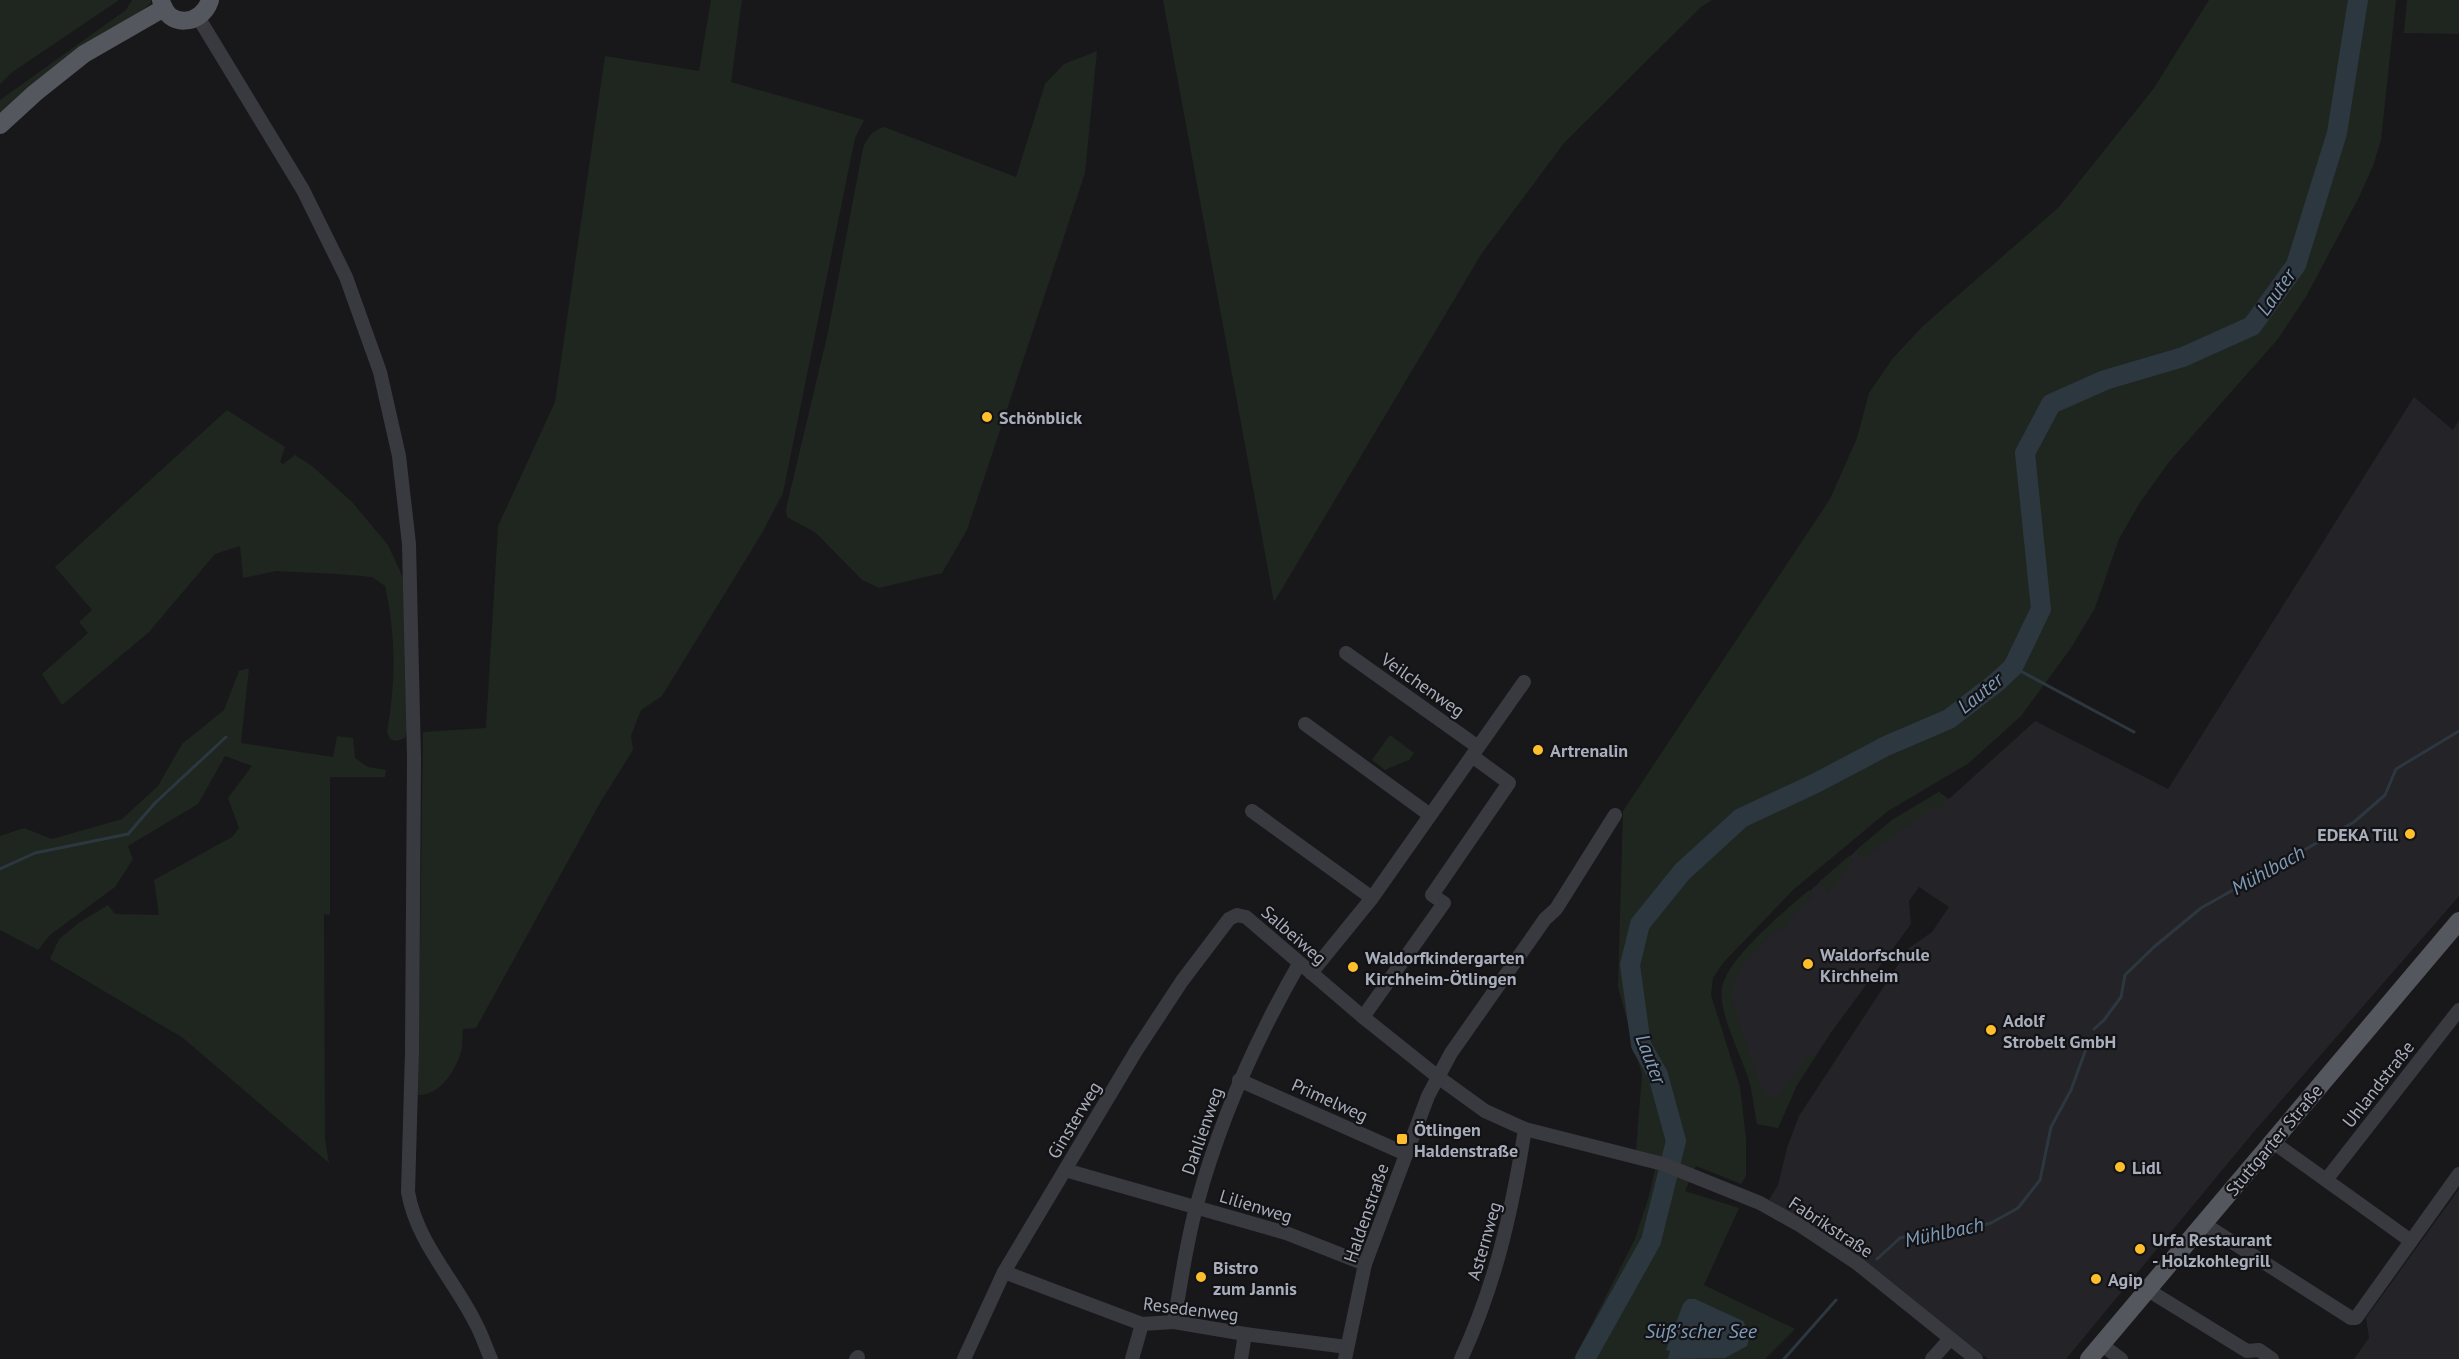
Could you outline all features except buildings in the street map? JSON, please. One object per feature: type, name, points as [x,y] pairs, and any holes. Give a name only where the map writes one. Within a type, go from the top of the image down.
[{"type":"main road","points":[[0,125],[35,93],[84,54],[162,4],[173,18],[189,21],[198,17],[208,7],[210,0]]},
{"type":"main road","name":"Stuttgarter Straße","points":[[2088,1359],[2459,921]]},
{"type":"street","points":[[198,17],[303,190],[346,277],[380,372],[393,426],[399,456],[409,544],[413,746],[412,1040],[408,1192],[418,1227],[476,1324],[491,1359]]},
{"type":"street","name":"Veilchenweg","points":[[1346,652],[1475,752],[1509,783],[1432,895],[1444,903],[1363,1017]]},
{"type":"street","points":[[1311,973],[1372,898],[1524,682]]},
{"type":"street","points":[[1305,724],[1430,816]]},
{"type":"street","points":[[1252,811],[1372,898]]},
{"type":"street","name":"Haldenstraße","points":[[1346,1353],[1365,1264],[1406,1154],[1438,1077],[1451,1053],[1545,919],[1556,909],[1616,815]]},
{"type":"street","name":"Salbeiweg","points":[[1237,915],[1246,917],[1299,964],[1438,1077]]},
{"type":"street","name":"Ginsterweg","points":[[964,1359],[1004,1272],[1136,1051],[1182,981],[1229,919],[1237,915]]},
{"type":"street","name":"Dahlienweg","points":[[1174,1322],[1196,1206],[1226,1112],[1269,1016],[1299,964]]},
{"type":"street","name":"Uhlandstraße","points":[[2326,1180],[2459,1010]]},
{"type":"street","points":[[1438,1077],[1485,1111],[1526,1129]]},
{"type":"street","name":"Primelweg","points":[[1239,1080],[1406,1154]]},
{"type":"street","name":"Fabrikstraße","points":[[1526,1129],[1647,1160],[1693,1175],[1750,1198],[1801,1226],[1858,1264],[1976,1359]]},
{"type":"street","name":"Asternweg","points":[[1461,1359],[1477,1326],[1505,1239],[1514,1204],[1526,1129]]},
{"type":"street","points":[[2272,1142],[2410,1241]]},
{"type":"street","name":"Lilienweg","points":[[1065,1170],[1286,1233],[1365,1264]]},
{"type":"street","points":[[2204,1224],[2351,1318],[2356,1318],[2459,1174]]},
{"type":"street","name":"Resedenweg","points":[[1004,1272],[1142,1324],[1174,1322],[1346,1353]]},
{"type":"street","points":[[2148,1290],[2247,1351],[2259,1350],[2272,1359]]},
{"type":"street","points":[[1132,1359],[1142,1324]]},
{"type":"street","points":[[1241,1359],[1245,1334]]},
{"type":"street","points":[[1932,1359],[1950,1339]]},
{"type":"street","points":[[2101,1344],[2121,1359]]},
{"type":"shaded area","points":[[0,0],[119,0],[11,73],[0,84]]},
{"type":"shaded area","points":[[132,0],[152,0],[149,5],[32,88],[0,118],[0,100],[126,10]]},
{"type":"shaded area","points":[[711,0],[742,0],[731,82],[864,120],[855,138],[783,493],[762,533],[662,696],[641,710],[631,736],[633,750],[600,803],[476,1028],[463,1029],[461,1051],[452,1071],[438,1088],[418,1095],[423,732],[486,728],[498,526],[555,402],[605,56],[699,71]]},
{"type":"shaded area","points":[[1163,0],[1712,0],[1701,7],[1564,143],[1482,253],[1274,602]]},
{"type":"shaded area","points":[[2209,0],[2396,0],[2381,140],[2373,166],[2359,197],[2307,295],[2278,339],[2169,462],[2139,504],[2119,539],[2095,608],[2071,648],[2021,716],[1969,763],[1888,811],[1793,890],[1723,963],[1713,978],[1711,995],[1740,1087],[1746,1138],[1746,1176],[1741,1184],[1696,1166],[1685,1191],[1739,1208],[1704,1285],[1795,1329],[1765,1359],[1574,1359],[1635,1239],[1649,1196],[1658,1156],[1636,1150],[1642,1075],[1618,987],[1623,811],[1830,499],[1857,438],[1869,393],[1893,358],[1923,326],[2059,207],[2154,88]]},
{"type":"shaded area","points":[[2407,0],[2459,0],[2459,34],[2404,33]]},
{"type":"shaded area","points":[[1097,51],[1085,173],[967,530],[942,573],[879,588],[862,580],[816,533],[787,517],[786,509],[828,332],[863,148],[871,134],[884,127],[1016,177],[1045,84],[1064,64]]},
{"type":"shaded area","points":[[2414,397],[2453,430],[2459,420],[2459,896],[2252,1134],[2066,1359],[1988,1359],[1830,1236],[1769,1200],[1778,1185],[1787,1148],[1799,1116],[1909,948],[1932,932],[1949,907],[1919,887],[1909,901],[1911,924],[1832,1031],[1797,1085],[1778,1128],[1757,1124],[1750,1082],[1723,1006],[1722,987],[1728,972],[1738,958],[1768,927],[1892,820],[1939,792],[1949,799],[2035,721],[2168,789]]},
{"type":"shaded area","points":[[227,410],[285,447],[280,462],[283,464],[295,455],[312,466],[352,502],[388,545],[405,582],[408,724],[405,738],[396,741],[390,739],[387,732],[394,659],[385,586],[372,577],[337,574],[276,571],[243,578],[240,546],[215,554],[149,632],[62,705],[42,674],[88,633],[79,622],[92,610],[55,567]]},
{"type":"shaded area","points":[[249,668],[241,743],[333,757],[337,736],[353,738],[355,758],[368,767],[386,770],[385,777],[330,777],[330,915],[324,914],[325,1139],[329,1163],[183,1038],[50,959],[59,939],[80,922],[108,905],[115,914],[159,915],[154,880],[232,837],[239,828],[228,798],[252,766],[225,756],[198,804],[128,846],[133,859],[115,887],[50,935],[38,950],[0,930],[0,836],[24,828],[52,839],[122,819],[158,786],[182,744],[224,710],[239,671]]},
{"type":"shaded area","points":[[1390,735],[1414,753],[1409,760],[1385,770],[1372,760]]},
{"type":"shaded area","points":[[1939,792],[1948,799],[1942,809],[1932,808],[1862,859],[1855,851],[1892,820]]},
{"type":"shaded area","points":[[1849,856],[1853,861],[1828,893],[1819,882]]},
{"type":"shaded area","points":[[1809,890],[1814,896],[1796,911],[1784,928],[1772,933],[1747,960],[1737,976],[1731,995],[1758,1078],[1766,1094],[1778,1097],[1810,1054],[1815,1057],[1797,1085],[1778,1128],[1757,1124],[1755,1104],[1747,1073],[1724,1010],[1722,988],[1726,976],[1745,949]]},
{"type":"shaded area","points":[[2459,1189],[2459,1359],[2354,1359],[2369,1338],[2366,1318]]},
{"type":"water","name":"Süß'scher See","points":[[1688,1299],[1695,1299],[1743,1321],[1750,1334],[1747,1346],[1725,1358],[1668,1359],[1670,1351],[1666,1350],[1683,1304]]},
{"type":"waterway","name":"Lauter","points":[[1585,1359],[1651,1241],[1676,1141],[1658,1075],[1641,1045],[1630,965],[1640,924],[1682,872],[1741,818],[1816,783],[1886,746],[1949,719],[2013,667],[2041,609],[2025,453],[2051,404],[2105,380],[2183,357],[2252,326],[2296,265],[2337,133],[2358,0]]},
{"type":"waterway","points":[[2013,667],[2134,732]]},
{"type":"waterway","name":"Mühlbach","points":[[2094,1029],[2104,1020],[2121,997],[2125,975],[2154,947],[2201,908],[2354,822],[2385,795],[2396,769],[2459,731]]},
{"type":"waterway","points":[[0,869],[35,853],[128,834],[155,803],[226,737]]},
{"type":"waterway","name":"Mühlbach","points":[[1877,1259],[1900,1238],[1913,1235],[1939,1237],[1991,1223],[2018,1208],[2040,1180],[2051,1127],[2071,1090],[2086,1049]]},
{"type":"waterway","name":"Mühlbach","points":[[1784,1359],[1836,1300]]},
{"type":"place","name":"Schönblick","points":[[987,417]]},
{"type":"place","name":"Artrenalin","points":[[1538,750]]},
{"type":"place","name":"EDEKA Till","points":[[2410,834]]},
{"type":"place","name":"Waldorfschule Kirchheim","points":[[1808,964]]},
{"type":"place","name":"Waldorfkindergarten Kirchheim-Ötlingen","points":[[1353,967]]},
{"type":"place","name":"Adolf Strobelt GmbH","points":[[1991,1030]]},
{"type":"place","name":"Ötlingen Haldenstraße","points":[[1402,1139]]},
{"type":"place","name":"Lidl","points":[[2120,1167]]},
{"type":"place","name":"Urfa Restaurant - Holzkohlegrill","points":[[2140,1249]]},
{"type":"place","name":"Bistro zum Jannis","points":[[1201,1277]]},
{"type":"place","name":"Agip","points":[[2096,1279]]}]
